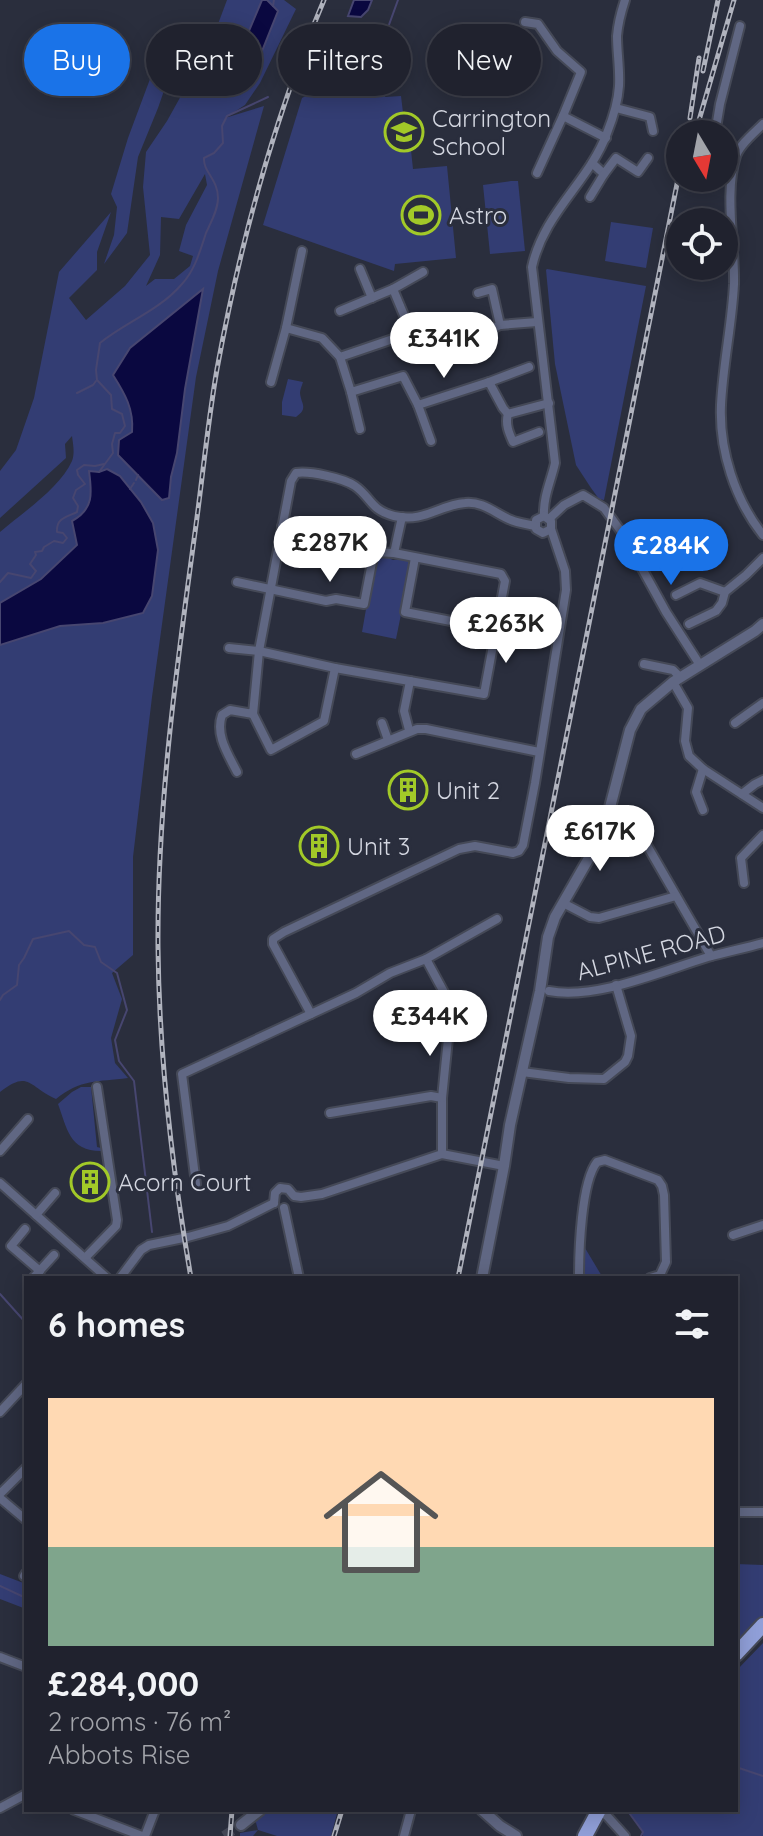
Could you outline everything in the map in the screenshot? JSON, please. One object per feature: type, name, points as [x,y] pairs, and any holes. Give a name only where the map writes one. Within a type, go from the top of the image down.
[{"type":"main road","points":[[738,1652],[763,1625]]},
{"type":"main road","points":[[585,1836],[598,1812]]},
{"type":"street","points":[[311,1014],[273,939],[459,849],[475,846],[513,853],[519,851],[524,840],[566,590],[565,571],[543,499],[555,463],[532,267],[536,248],[556,213],[606,138],[616,108],[619,85],[617,37],[625,0]]},
{"type":"street","points":[[525,22],[538,24],[557,51],[581,72],[537,173]]},
{"type":"street","points":[[717,120],[740,26]]},
{"type":"street","points":[[616,108],[650,117],[653,131]]},
{"type":"street","points":[[563,116],[606,138]]},
{"type":"street","points":[[738,150],[763,124]]},
{"type":"street","points":[[590,197],[616,158],[638,172],[648,158]]},
{"type":"street","points":[[592,163],[604,174]]},
{"type":"street","points":[[732,192],[734,283],[721,425],[736,489],[763,535]]},
{"type":"street","points":[[271,382],[302,251]]},
{"type":"street","points":[[360,269],[372,298]]},
{"type":"street","points":[[340,311],[393,289],[423,272]]},
{"type":"street","points":[[393,289],[411,332]]},
{"type":"street","points":[[478,293],[492,289],[500,325]]},
{"type":"street","points":[[340,357],[434,325],[447,352],[500,325],[537,322]]},
{"type":"street","points":[[286,328],[322,338],[340,357],[360,429]]},
{"type":"street","points":[[418,405],[529,367]]},
{"type":"street","points":[[351,392],[403,376],[431,441]]},
{"type":"street","points":[[489,382],[508,414]]},
{"type":"street","points":[[508,414],[549,403]]},
{"type":"street","points":[[508,414],[506,419],[513,442],[539,432]]},
{"type":"street","points":[[335,668],[324,721],[271,750],[248,714],[282,526],[291,481],[296,473],[315,473],[346,482],[356,487],[372,505],[391,515],[417,518],[468,502],[535,526],[543,533],[551,529]]},
{"type":"street","points":[[535,526],[538,518],[547,517],[583,495],[604,508],[635,553],[666,612],[700,665]]},
{"type":"street","points":[[394,553],[402,517]]},
{"type":"street","points":[[229,648],[484,694],[505,581],[499,573],[374,552],[325,540],[321,533],[282,526]]},
{"type":"street","points":[[237,582],[326,601],[336,599],[364,604],[374,552]]},
{"type":"street","points":[[415,558],[405,612],[497,630]]},
{"type":"street","points":[[689,624],[716,611],[725,592],[763,558]]},
{"type":"street","points":[[676,595],[700,583],[725,592]]},
{"type":"street","points":[[482,1276],[510,1125],[540,991],[548,937],[555,917],[593,851],[607,819],[630,730],[637,714],[675,677],[700,665],[763,624]]},
{"type":"street","points":[[644,664],[675,677],[688,708],[686,750],[689,756],[703,769],[763,808]]},
{"type":"street","points":[[409,730],[404,711],[410,681]]},
{"type":"street","points":[[735,723],[763,703]]},
{"type":"street","points":[[237,772],[219,730],[222,715],[230,710],[248,714]]},
{"type":"street","points":[[382,723],[388,740]]},
{"type":"street","points":[[356,754],[409,730],[426,729],[539,752]]},
{"type":"street","points":[[703,769],[696,792],[703,810]]},
{"type":"street","points":[[742,794],[763,780]]},
{"type":"street","points":[[607,819],[637,828],[711,956]]},
{"type":"street","points":[[744,883],[741,858],[763,835]]},
{"type":"street","points":[[563,903],[590,917],[599,918],[676,896]]},
{"type":"street","points":[[196,1184],[182,1074],[356,993],[390,973],[426,959],[497,919]]},
{"type":"street","name":"ALPINE ROAD","points":[[549,991],[577,993],[616,985],[763,943]]},
{"type":"street","points":[[426,959],[446,996],[450,1019],[442,1098],[442,1154]]},
{"type":"street","points":[[522,1072],[604,1079],[625,1062],[631,1036],[616,985]]},
{"type":"street","points":[[85,1258],[116,1226],[117,1220],[97,1087]]},
{"type":"street","points":[[330,1113],[431,1096],[442,1098]]},
{"type":"street","points":[[0,1151],[28,1119]]},
{"type":"street","points":[[294,1196],[322,1194],[442,1154],[504,1166]]},
{"type":"street","points":[[579,1276],[579,1242],[590,1173],[597,1162],[605,1160],[658,1180],[662,1186],[666,1262],[657,1276]]},
{"type":"street","points":[[0,1183],[105,1276]]},
{"type":"street","points":[[274,1203],[275,1193],[280,1188],[288,1189],[294,1196]]},
{"type":"street","points":[[55,1193],[11,1246],[37,1274],[67,1242]]},
{"type":"street","points":[[274,1203],[284,1208],[292,1203],[294,1196]]},
{"type":"street","points":[[125,1276],[141,1250],[149,1245],[228,1226],[274,1203]]},
{"type":"street","points":[[284,1208],[299,1276]]},
{"type":"street","points":[[733,1235],[763,1225]]},
{"type":"street","points":[[0,1412],[24,1386]]},
{"type":"street","points":[[24,1470],[0,1496],[24,1518]]},
{"type":"street","points":[[738,1512],[763,1512]]},
{"type":"street","points":[[0,1657],[24,1666]]},
{"type":"street","points":[[0,1808],[24,1795]]},
{"type":"street","points":[[79,1812],[143,1836],[154,1812]]},
{"type":"street","points":[[241,1825],[257,1812]]},
{"type":"street","points":[[404,1836],[410,1812]]},
{"type":"street","points":[[484,1812],[516,1836]]},
{"type":"street","points":[[601,1812],[625,1836]]},
{"type":"shaded area","points":[[227,0],[284,0],[296,9],[289,24],[278,24],[278,46],[262,79],[262,24],[218,24]]},
{"type":"shaded area","points":[[262,0],[267,0],[278,11],[262,51],[262,24],[252,24]]},
{"type":"shaded area","points":[[354,0],[372,0],[361,17],[348,16]]},
{"type":"shaded area","points":[[146,90],[146,96],[162,96],[138,157],[127,233],[104,264],[114,235],[117,207],[111,194]]},
{"type":"shaded area","points":[[181,96],[251,96],[245,105],[225,118],[264,106],[218,271],[196,377],[133,857],[133,955],[112,973],[122,999],[111,1038],[115,1063],[128,1078],[82,1085],[56,1099],[23,1081],[0,1092],[0,532],[59,481],[72,461],[72,436],[65,444],[66,458],[0,518],[0,471],[16,450],[34,398],[59,272],[111,212],[97,252],[97,270],[69,298],[86,320],[125,286],[150,255],[143,187],[146,152]],"holes":[[[205,174],[207,185],[186,225],[179,251],[193,256],[190,266],[174,279],[155,279],[146,286],[160,255],[161,217],[179,219]]]},
{"type":"shaded area","points":[[401,96],[404,121],[408,122],[413,169],[447,166],[456,258],[395,264],[394,271],[263,225],[302,98]]},
{"type":"shaded area","points":[[518,181],[525,251],[490,254],[483,185]]},
{"type":"shaded area","points":[[611,222],[653,228],[646,268],[605,261]]},
{"type":"shaded area","points":[[547,269],[646,286],[604,500],[599,499],[576,465],[555,364]]},
{"type":"shaded area","points":[[203,289],[169,498],[162,500],[118,455],[119,440],[132,432],[132,416],[113,375],[130,348]]},
{"type":"shaded area","points":[[288,379],[303,382],[300,393],[303,408],[296,417],[282,415]]},
{"type":"shaded area","points":[[107,469],[120,476],[153,523],[158,550],[152,596],[143,613],[103,623],[60,626],[0,645],[0,603],[41,579],[77,545],[72,521],[88,506],[91,486],[89,471]]},
{"type":"shaded area","points":[[378,555],[393,560],[406,559],[411,565],[396,639],[362,632]]},
{"type":"shaded area","points":[[81,1087],[91,1087],[97,1147],[101,1151],[90,1150],[76,1142],[67,1129],[58,1104]]},
{"type":"shaded area","points":[[581,1247],[585,1248],[602,1276],[583,1276]]},
{"type":"shaded area","points":[[738,1564],[763,1565],[763,1617],[738,1643]]},
{"type":"shaded area","points":[[0,1574],[24,1583],[24,1608],[0,1599]]},
{"type":"shaded area","points":[[763,1643],[763,1836],[643,1836],[628,1812],[738,1812],[738,1669]]},
{"type":"shaded area","points":[[260,1812],[337,1812],[331,1836],[277,1836],[258,1830],[255,1819]]},
{"type":"shaded area","points":[[258,1830],[253,1836],[240,1836],[240,1833]]},
{"type":"waterway","points":[[273,6],[274,0]]},
{"type":"waterway","points":[[389,24],[398,0]]},
{"type":"waterway","points":[[99,472],[113,453],[115,433],[120,433],[125,426],[122,414],[112,409],[111,395],[97,380],[100,343],[164,301],[187,279],[218,202],[216,186],[204,158],[223,143],[222,126],[227,116],[268,97]]},
{"type":"waterway","points":[[77,393],[96,381]]},
{"type":"waterway","points":[[0,582],[8,573],[31,578],[36,571],[30,564],[35,552],[42,551],[54,541],[63,543],[67,538],[57,532],[58,524],[77,512],[78,506],[73,498],[76,490],[85,484],[77,470],[84,465],[104,464]]},
{"type":"waterway","points":[[136,480],[138,475]]},
{"type":"waterway","points":[[130,489],[134,483]]},
{"type":"waterway","points":[[0,1000],[17,985],[19,965],[33,939],[69,931],[84,945],[95,947],[101,962],[117,973],[127,1010],[115,1040],[119,1061],[134,1081],[152,1232]]},
{"type":"waterway","points":[[0,1294],[24,1321]]},
{"type":"waterway","points":[[0,1586],[24,1597]]},
{"type":"waterway","points":[[738,1768],[763,1776]]},
{"type":"waterway","points":[[628,1812],[643,1832],[641,1836]]},
{"type":"tunnel","points":[[224,1836],[241,1825]]},
{"type":"railway","points":[[191,1276],[168,1113],[159,989],[161,841],[170,735],[211,408],[226,322],[260,182],[289,90],[324,0]]},
{"type":"railway","points":[[703,71],[718,0]]},
{"type":"railway","points":[[699,120],[734,0]]},
{"type":"railway","points":[[690,118],[699,58]]},
{"type":"railway","points":[[458,1276],[675,192]]},
{"type":"railway","points":[[230,1836],[232,1812]]},
{"type":"railway","points":[[334,1836],[341,1812]]},
{"type":"place","name":"Carrington School","points":[[404,132]]},
{"type":"place","name":"Astro","points":[[421,215]]},
{"type":"place","name":"Unit 2","points":[[408,790]]},
{"type":"place","name":"Unit 3","points":[[319,846]]},
{"type":"place","name":"Acorn Court","points":[[90,1182]]}]
